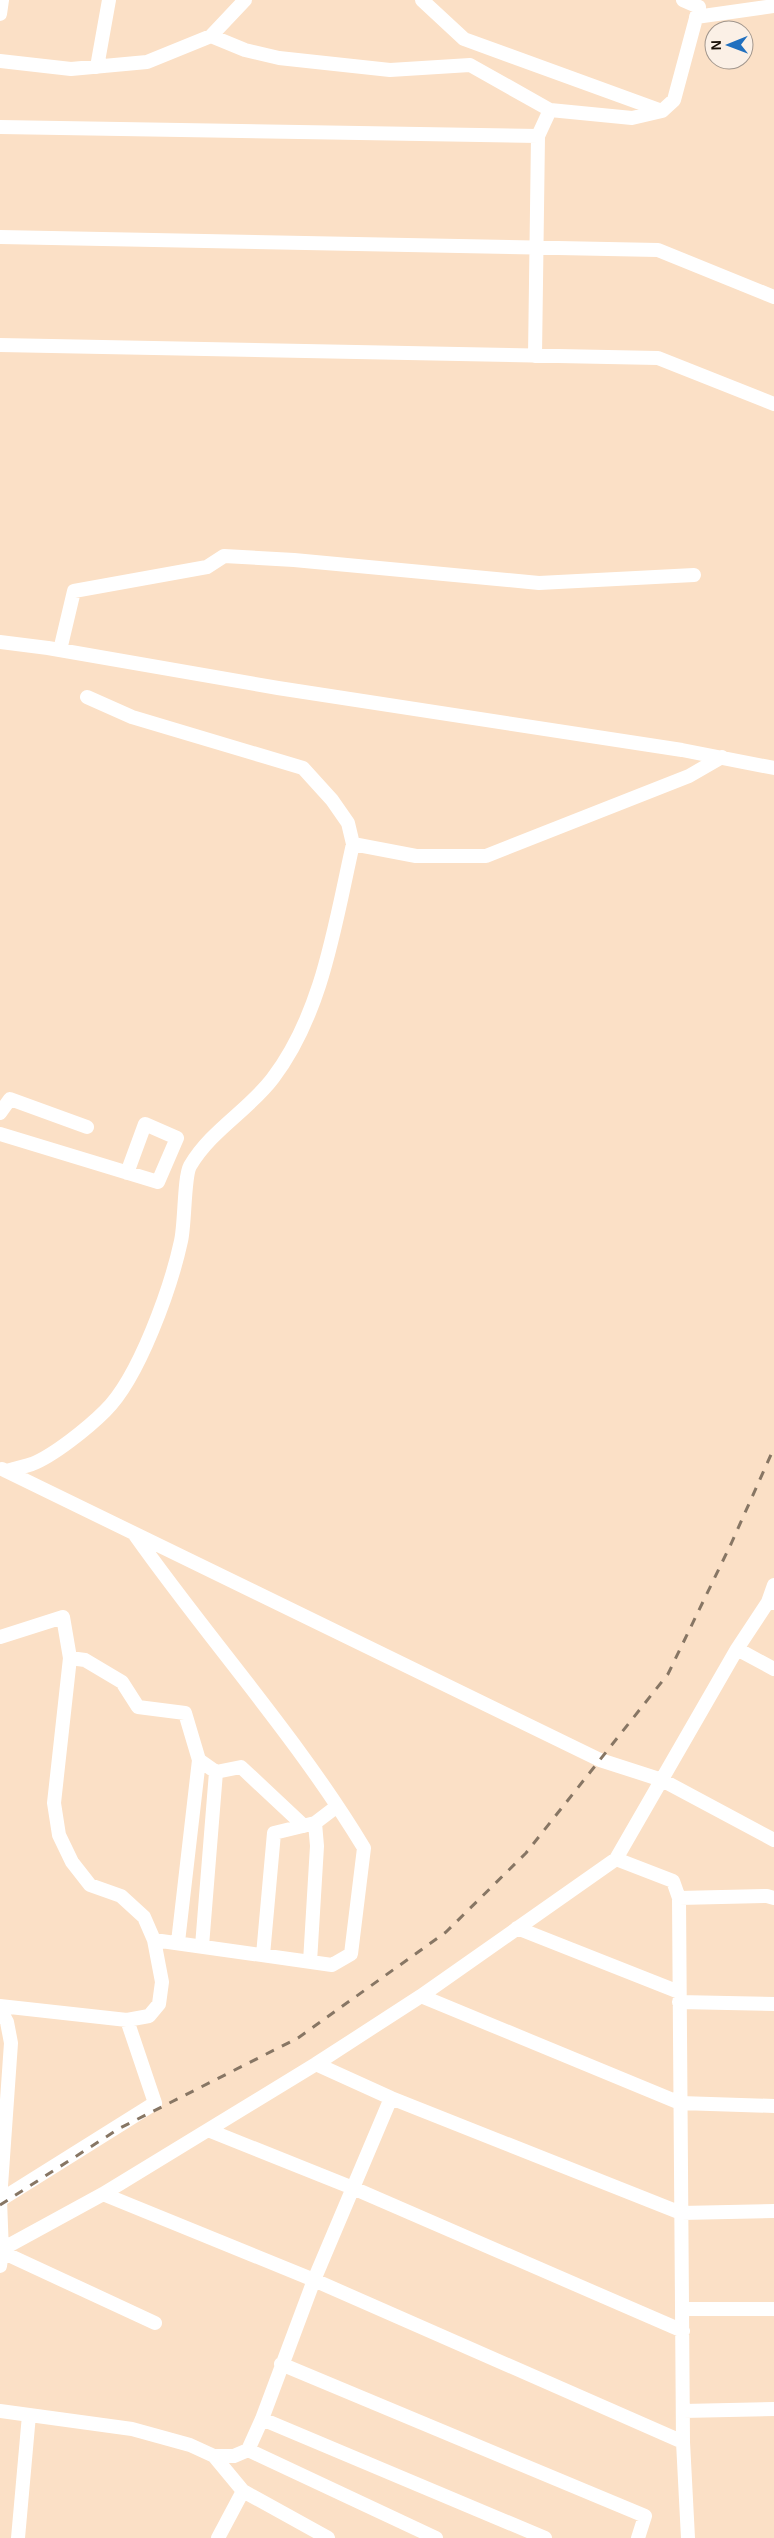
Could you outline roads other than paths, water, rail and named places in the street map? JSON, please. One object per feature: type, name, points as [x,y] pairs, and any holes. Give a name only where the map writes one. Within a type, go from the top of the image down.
[{"type":"street","points":[[0,14],[2,0]]},
{"type":"street","points":[[97,67],[109,0]]},
{"type":"street","points":[[0,62],[70,68],[146,62],[211,36],[245,0]]},
{"type":"street","points":[[422,0],[464,40],[662,111]]},
{"type":"street","points":[[211,36],[245,50],[279,58],[390,70],[470,65],[550,110],[632,118],[662,111],[674,100],[698,7],[683,0]]},
{"type":"street","points":[[696,17],[774,6]]},
{"type":"street","points":[[535,356],[538,136],[550,110]]},
{"type":"street","points":[[0,127],[538,136]]},
{"type":"street","points":[[0,237],[658,250],[774,297]]},
{"type":"street","points":[[0,345],[658,358],[774,404]]},
{"type":"street","points":[[60,650],[74,591],[207,567],[224,556],[294,560],[539,583],[694,575]]},
{"type":"street","points":[[0,642],[60,650],[278,688],[771,765]]},
{"type":"street","points":[[3,1470],[33,1464],[74,1438],[106,1410],[132,1374],[168,1292],[182,1239],[189,1167],[211,1139],[272,1079],[300,1036],[327,956],[353,844],[348,823],[332,800],[303,768],[132,716],[86,697]]},
{"type":"street","points":[[353,844],[416,856],[486,856],[689,776],[722,757]]},
{"type":"street","points":[[0,1113],[10,1099],[87,1127]]},
{"type":"street","points":[[0,1134],[127,1173]]},
{"type":"street","points":[[3,1470],[600,1760],[662,1780],[774,1840]]},
{"type":"street","points":[[133,1533],[173,1589],[297,1746],[364,1848],[350,1954],[332,1965],[154,1940]]},
{"type":"street","points":[[1,2259],[6,2247],[103,2194],[316,2064],[421,1996],[616,1859],[737,1649],[771,1602],[774,1586]]},
{"type":"street","points":[[0,1636],[63,1617],[70,1658],[54,1803],[59,1835],[72,1862],[90,1884],[121,1896],[144,1917],[154,1940],[162,1982],[159,2004],[149,2016],[127,2020],[0,2008]]},
{"type":"street","points":[[737,1649],[774,1669]]},
{"type":"street","points":[[70,1658],[85,1660],[122,1682],[138,1707],[185,1713],[200,1760],[178,1942]]},
{"type":"street","points":[[200,1760],[216,1772],[242,1767],[309,1825],[317,1846],[310,1962]]},
{"type":"street","points":[[202,1946],[216,1772]]},
{"type":"street","points":[[263,1955],[274,1833],[309,1825],[336,1807]]},
{"type":"street","points":[[616,1859],[673,1881],[679,1898],[683,2411],[688,2538]]},
{"type":"street","points":[[679,1898],[767,1896],[774,1898]]},
{"type":"street","points":[[517,1928],[680,1997],[774,2004]]},
{"type":"street","points":[[421,1996],[680,2103],[774,2106]]},
{"type":"street","points":[[0,2008],[7,2022],[11,2043],[0,2200],[1,2259]]},
{"type":"street","points":[[0,2200],[155,2103],[127,2020]]},
{"type":"street","points":[[316,2064],[391,2098],[681,2213],[774,2211]]},
{"type":"street","points":[[0,2410],[132,2429],[190,2446],[214,2456],[234,2456],[248,2450],[314,2280],[391,2098]]},
{"type":"street","points":[[208,2130],[353,2188],[682,2331]]},
{"type":"street","points":[[103,2194],[314,2280],[684,2442]]},
{"type":"street","points":[[1,2259],[155,2323]]},
{"type":"street","points":[[682,2309],[774,2309]]},
{"type":"street","points":[[281,2364],[645,2516],[638,2538]]},
{"type":"street","points":[[683,2411],[774,2409]]},
{"type":"street","points":[[18,2538],[30,2415]]},
{"type":"street","points":[[262,2418],[545,2538]]},
{"type":"street","points":[[248,2450],[436,2538]]},
{"type":"street","points":[[214,2456],[243,2492],[328,2538]]},
{"type":"street","points":[[218,2538],[243,2492]]},
{"type":"railway","points":[[0,2205],[120,2128],[298,2038],[446,1932],[526,1853],[668,1674],[731,1544],[774,1448]]}]
